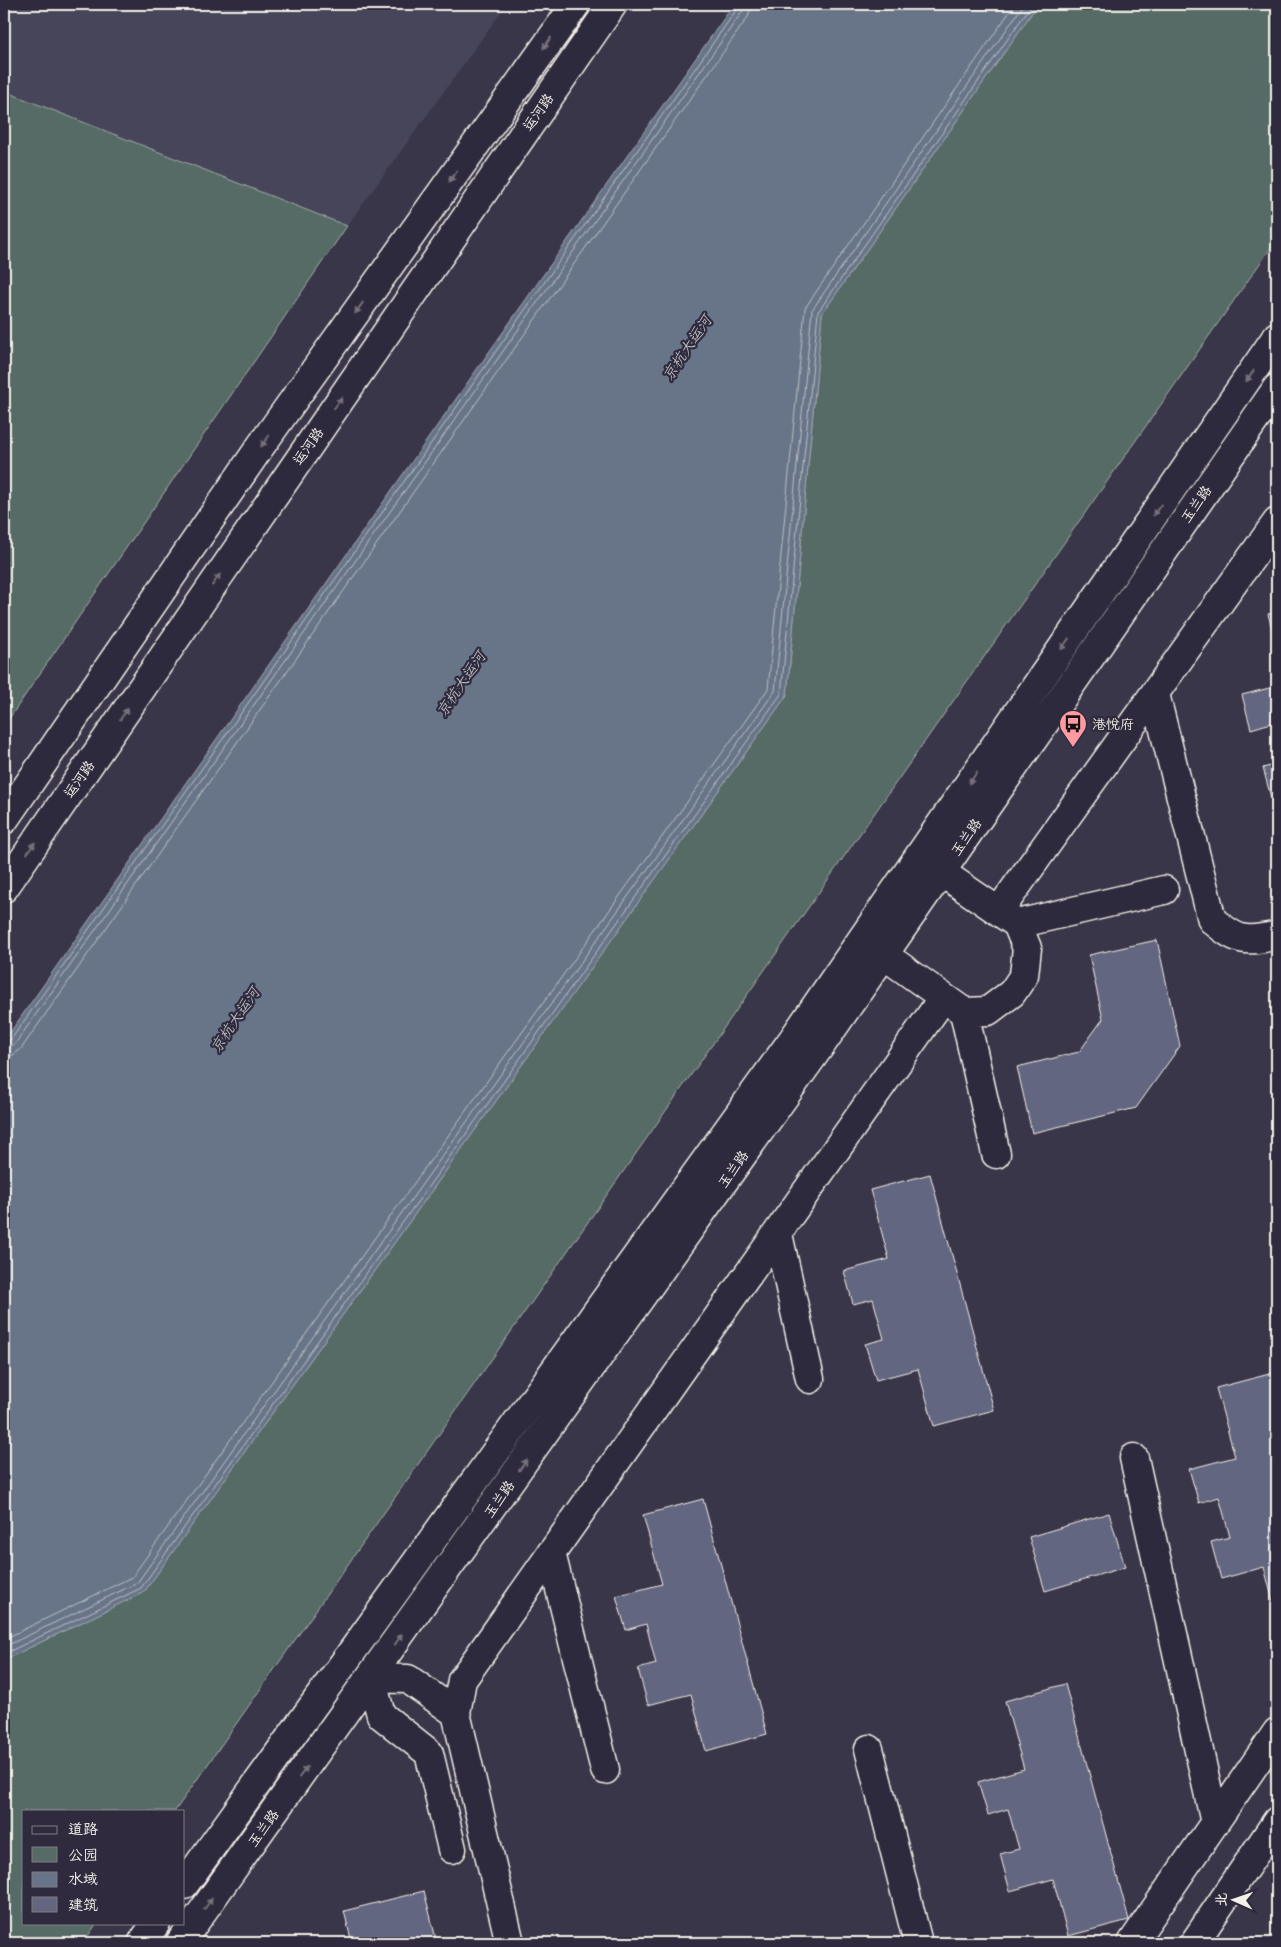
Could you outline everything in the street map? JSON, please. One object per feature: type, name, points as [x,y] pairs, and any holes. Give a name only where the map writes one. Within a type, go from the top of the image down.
[{"type":"street","points":[[4,820],[260,446],[576,4]]},
{"type":"street","name":"运河路","points":[[4,888],[613,4]]},
{"type":"street","name":"玉兰路","points":[[185,1884],[793,1039],[1277,336]]},
{"type":"street","name":"玉兰路","points":[[180,1943],[371,1678],[884,955],[1277,388]]},
{"type":"street","points":[[1008,918],[1155,694],[1277,522]]},
{"type":"street","points":[[1155,694],[1212,920],[1230,934],[1253,941],[1277,935]]},
{"type":"street","points":[[942,872],[1008,918],[1027,948],[1024,976],[1012,993],[988,1011],[953,1005],[884,955],[890,898],[942,872]]},
{"type":"street","points":[[1008,918],[1164,890]]},
{"type":"street","points":[[953,1005],[996,1154]]},
{"type":"street","points":[[510,1943],[456,1713],[462,1680],[778,1234],[953,1005]]},
{"type":"street","points":[[778,1234],[810,1379]]},
{"type":"street","points":[[1134,1458],[1215,1823]]},
{"type":"street","points":[[551,1553],[605,1770]]},
{"type":"street","points":[[452,1849],[429,1752],[381,1715],[371,1678],[408,1679],[456,1713]]},
{"type":"street","points":[[1132,1943],[1277,1732]]},
{"type":"street","points":[[869,1749],[918,1943]]},
{"type":"street","points":[[1194,1943],[1277,1821]]},
{"type":"street","points":[[142,1943],[155,1924]]},
{"type":"shaded area","points":[[4,4],[507,4],[347,226],[4,91]]},
{"type":"green space","points":[[1038,4],[1277,4],[1277,239],[176,1810],[22,1810],[22,1924],[96,1924],[83,1943],[4,1943],[4,1660],[144,1592],[787,695],[822,314]]},
{"type":"green space","points":[[4,91],[347,226],[4,726]]},
{"type":"water","name":"京杭大运河","points":[[734,4],[1038,4],[822,314],[787,695],[144,1592],[4,1660],[4,1041]]},
{"type":"building","points":[[1277,612],[1277,648],[1268,614]]},
{"type":"building","points":[[1277,686],[1277,746],[1271,723],[1251,729],[1242,695]]},
{"type":"building","points":[[1277,764],[1277,803],[1273,805],[1263,768]]},
{"type":"building","points":[[1157,940],[1180,1046],[1136,1108],[1032,1133],[1017,1067],[1079,1052],[1103,1019],[1089,955]]},
{"type":"building","points":[[930,1174],[994,1410],[934,1426],[918,1369],[876,1380],[865,1344],[884,1339],[873,1299],[853,1304],[844,1271],[889,1259],[870,1190]]},
{"type":"building","points":[[1277,1372],[1277,1617],[1264,1567],[1221,1579],[1211,1542],[1230,1537],[1219,1497],[1199,1503],[1189,1469],[1235,1457],[1216,1388]]},
{"type":"building","points":[[703,1499],[767,1734],[706,1751],[691,1694],[648,1705],[638,1669],[656,1664],[646,1624],[626,1630],[616,1596],[662,1584],[643,1515]]},
{"type":"building","points":[[1109,1513],[1125,1567],[1045,1591],[1029,1537]]},
{"type":"building","points":[[1065,1684],[1129,1920],[1068,1936],[1053,1879],[1010,1891],[1000,1854],[1019,1849],[1008,1809],[988,1815],[978,1782],[1024,1769],[1005,1701]]},
{"type":"building","points":[[424,1891],[437,1943],[352,1943],[344,1911]]},
{"type":"place","name":"港悦府","points":[[1073,748]]}]
